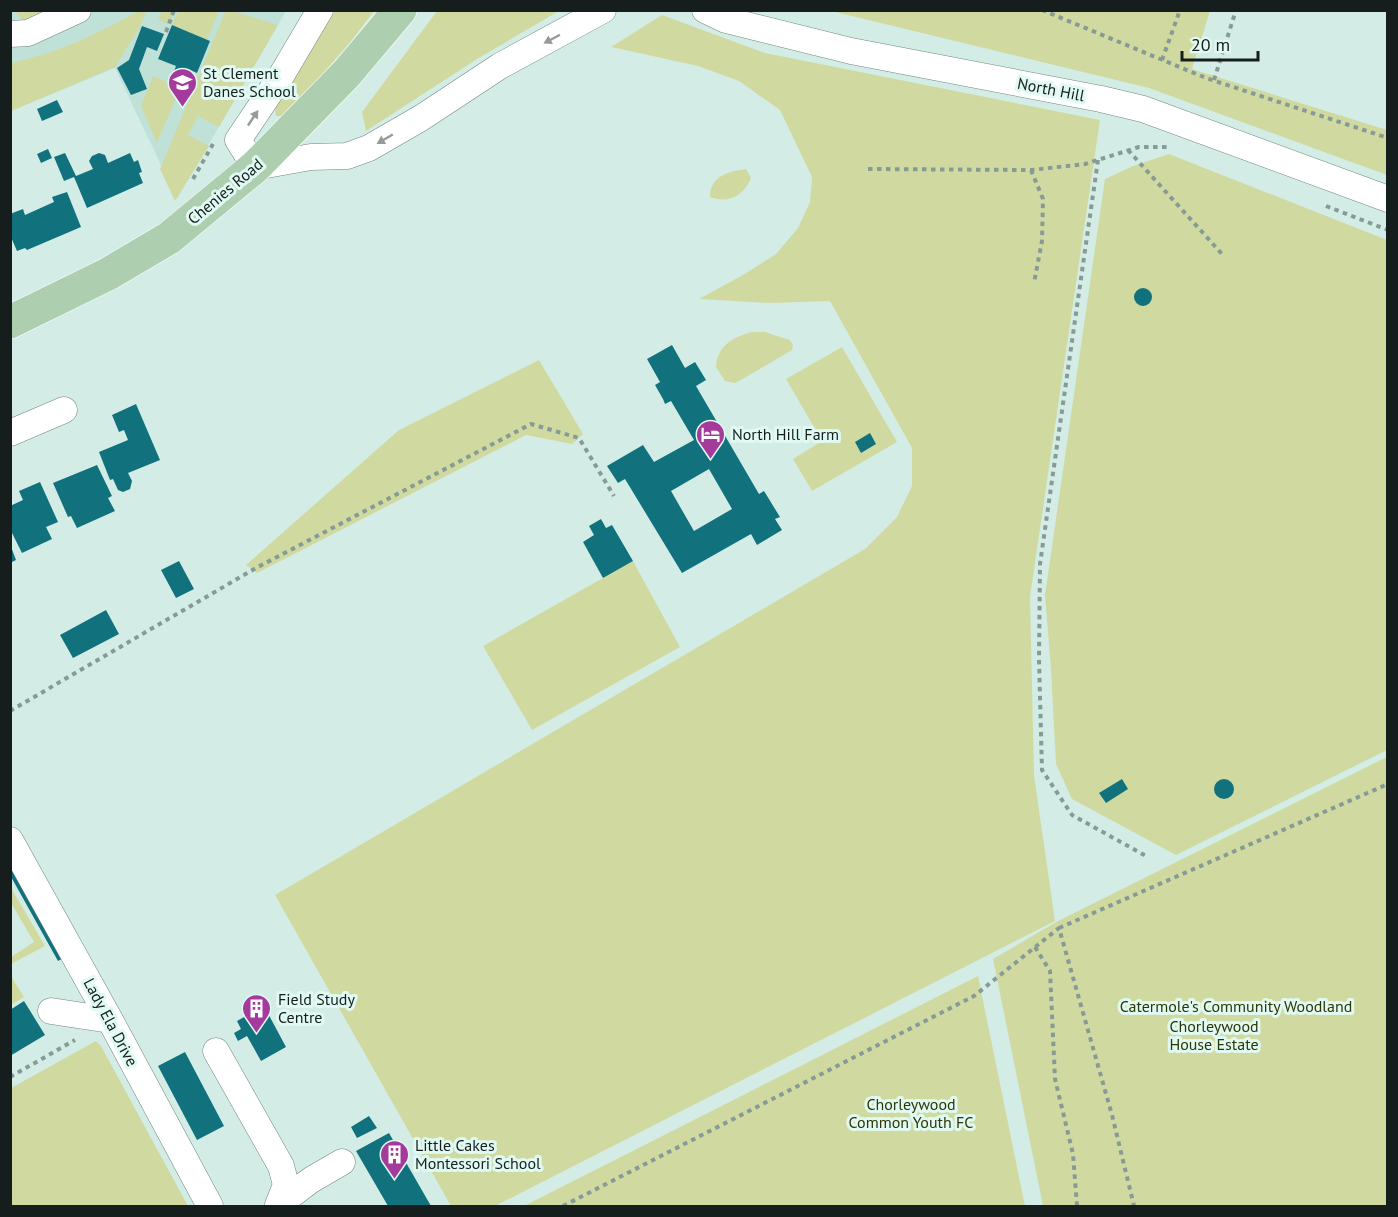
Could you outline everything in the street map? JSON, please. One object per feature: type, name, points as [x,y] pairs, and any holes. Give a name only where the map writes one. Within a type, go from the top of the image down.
[{"type":"main road","name":"Chenies Road","points":[[10,322],[108,274],[169,238],[255,168],[347,73],[400,10]]},
{"type":"street","points":[[10,34],[28,33],[78,10]]},
{"type":"street","points":[[320,10],[281,76],[238,140],[255,168],[311,157],[347,156],[369,148],[422,118],[500,66],[603,10]]},
{"type":"street","name":"North Hill","points":[[705,10],[726,20],[851,51],[1143,109],[1388,199]]},
{"type":"street","points":[[11,431],[64,410]]},
{"type":"street","name":"Lady Ela Drive","points":[[10,840],[210,1206]]},
{"type":"street","points":[[51,1011],[110,1020]]},
{"type":"street","points":[[216,1051],[281,1166],[286,1185],[280,1206]]},
{"type":"street","points":[[280,1206],[311,1180],[342,1162]]},
{"type":"path","points":[[166,32],[174,10]]},
{"type":"path","points":[[1042,10],[1214,81],[1388,138]]},
{"type":"path","points":[[1162,60],[1180,10]]},
{"type":"path","points":[[1214,81],[1236,10]]},
{"type":"path","points":[[191,183],[214,142]]},
{"type":"path","points":[[868,169],[1031,170],[1085,164],[1139,147],[1172,147]]},
{"type":"path","points":[[1128,150],[1222,254]]},
{"type":"path","points":[[1098,160],[1041,564],[1039,660],[1042,770],[1072,815],[1146,856]]},
{"type":"path","points":[[1031,170],[1043,199],[1042,241],[1034,283]]},
{"type":"path","points":[[1319,203],[1388,230]]},
{"type":"path","points":[[10,711],[255,568],[531,424],[579,438],[614,496]]},
{"type":"path","points":[[563,1206],[974,996],[1059,928],[1388,784]]},
{"type":"path","points":[[1059,928],[1109,1104],[1134,1206]]},
{"type":"path","points":[[1035,947],[1050,971],[1055,1079],[1073,1154],[1077,1206]]},
{"type":"path","points":[[10,1077],[110,1020]]},
{"type":"shaded area","name":"St Clement Danes School","points":[[11,11],[286,11],[177,199],[115,68],[11,111]]},
{"type":"green space","points":[[162,10],[174,11],[169,24],[158,20]]},
{"type":"green space","points":[[226,10],[278,25],[219,127],[198,116],[188,135],[209,146],[175,201],[160,169]]},
{"type":"green space","points":[[15,11],[52,11],[24,22]]},
{"type":"green space","points":[[138,11],[147,11],[139,29],[115,67],[11,111],[11,63],[77,42]]},
{"type":"green space","points":[[178,11],[219,11],[207,40],[172,25]]},
{"type":"green space","points":[[335,11],[374,11],[349,44],[289,112],[283,116],[276,116],[275,110],[279,101]]},
{"type":"green space","points":[[437,11],[559,11],[477,59],[366,131],[362,112]]},
{"type":"green space","points":[[831,11],[1210,11],[1192,69],[1387,130],[1387,175],[1149,88]]},
{"type":"green space","points":[[662,15],[765,53],[1100,120],[1030,597],[1034,775],[1055,921],[495,1206],[451,1206],[275,895],[865,549],[897,517],[912,486],[912,448],[830,301],[770,303],[699,299],[776,254],[798,228],[810,202],[812,177],[780,110],[739,81],[698,66],[611,47]]},
{"type":"green space","points":[[153,76],[180,88],[157,143],[141,106]]},
{"type":"green space","points":[[1169,154],[1387,240],[1387,750],[1176,855],[1072,799],[1056,764],[1045,595],[1105,179],[1133,166]]},
{"type":"green space","points":[[746,169],[751,178],[740,194],[723,200],[710,197],[713,184],[717,179],[727,173]]},
{"type":"green space","points":[[752,332],[765,332],[790,340],[793,345],[792,350],[735,383],[725,381],[716,367],[719,353],[727,343]]},
{"type":"green space","points":[[842,347],[897,442],[812,491],[793,459],[822,441],[786,379]]},
{"type":"green space","points":[[539,360],[583,434],[572,444],[526,435],[257,573],[246,565],[399,430]]},
{"type":"green space","points":[[633,561],[680,647],[532,730],[483,646]]},
{"type":"green space","name":"Catermole's Community Woodland","points":[[1387,757],[1387,1206],[1043,1206],[993,959],[1058,921]]},
{"type":"green space","points":[[10,886],[45,946],[11,964],[11,957],[34,942],[11,903]]},
{"type":"green space","points":[[11,976],[24,997],[10,1005]]},
{"type":"green space","name":"Chorleywood Common Youth FC","points":[[978,976],[1025,1206],[524,1206]]},
{"type":"green space","points":[[96,1041],[101,1046],[188,1206],[11,1206],[11,1088]]},
{"type":"building","points":[[172,25],[210,41],[197,73],[188,69],[183,82],[172,77],[176,66],[158,59]]},
{"type":"building","points":[[142,26],[164,34],[157,51],[147,47],[139,69],[147,89],[131,95],[117,68],[129,60]]},
{"type":"building","points":[[57,100],[63,112],[42,121],[37,109]]},
{"type":"building","points":[[48,149],[52,158],[41,163],[37,154]]},
{"type":"building","points":[[65,153],[76,176],[93,169],[89,161],[92,156],[99,153],[105,155],[108,163],[130,153],[134,162],[138,160],[143,183],[87,208],[74,177],[64,181],[54,157]]},
{"type":"building","points":[[67,192],[81,227],[27,250],[25,248],[17,251],[10,235],[10,214],[23,209],[25,215],[54,202],[52,197]]},
{"type":"building","points":[[1143,288],[1151,293],[1152,297],[1147,305],[1143,306],[1135,301],[1134,297],[1139,289]]},
{"type":"building","name":"North Hill Farm","points":[[672,345],[685,368],[695,362],[706,380],[696,386],[759,494],[764,491],[780,517],[775,519],[782,530],[757,545],[751,534],[682,573],[625,479],[618,483],[607,466],[643,445],[654,462],[694,440],[671,401],[665,404],[655,385],[660,382],[647,359]],"holes":[[[709,469],[732,509],[694,531],[671,491]]]},
{"type":"building","points":[[136,404],[160,460],[128,473],[132,481],[130,489],[123,492],[118,490],[113,479],[110,480],[99,452],[128,440],[124,430],[119,432],[112,415]]},
{"type":"building","points":[[870,433],[876,444],[861,453],[855,442]]},
{"type":"building","points":[[97,465],[112,496],[108,498],[115,511],[77,528],[71,516],[68,517],[53,483]]},
{"type":"building","points":[[40,482],[58,522],[46,527],[52,539],[22,553],[10,529],[10,506],[23,500],[19,491]]},
{"type":"building","points":[[601,519],[606,528],[612,525],[633,561],[603,578],[583,542],[594,535],[589,526]]},
{"type":"building","points":[[10,544],[16,560],[10,563]]},
{"type":"building","points":[[179,561],[194,589],[176,598],[161,570]]},
{"type":"building","points":[[106,610],[119,634],[73,658],[60,635]]},
{"type":"building","points":[[1122,779],[1128,789],[1106,803],[1099,793]]},
{"type":"building","points":[[1224,779],[1231,782],[1234,789],[1231,796],[1224,799],[1217,796],[1214,789],[1217,782]]},
{"type":"building","points":[[10,853],[67,956],[58,961],[10,875]]},
{"type":"building","points":[[24,1001],[45,1035],[10,1056],[10,1010]]},
{"type":"building","name":"Field Study Centre","points":[[264,1006],[286,1047],[261,1061],[247,1036],[238,1041],[234,1033],[241,1029],[237,1021]]},
{"type":"building","points":[[185,1052],[224,1126],[197,1140],[158,1066]]},
{"type":"building","points":[[369,1116],[377,1128],[357,1138],[351,1127]]},
{"type":"building","name":"Little Cakes Montessori School","points":[[389,1133],[431,1206],[388,1206],[356,1151]]},
{"type":"place","name":"St Clement Danes School","points":[[182,108]]},
{"type":"place","name":"North Hill Farm","points":[[711,460]]},
{"type":"place","name":"Field Study Centre","points":[[257,1034]]},
{"type":"place","name":"Little Cakes Montessori School","points":[[394,1180]]},
{"type":"park label","name":"Chorleywood House Estate","points":[[1214,1035]]}]
